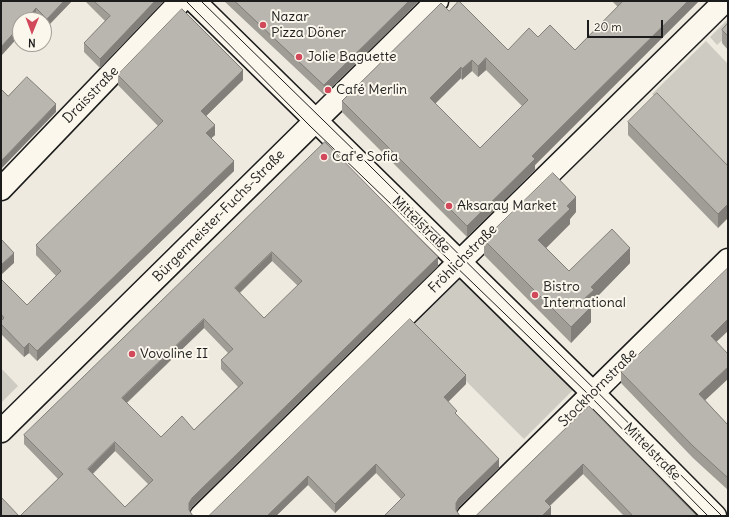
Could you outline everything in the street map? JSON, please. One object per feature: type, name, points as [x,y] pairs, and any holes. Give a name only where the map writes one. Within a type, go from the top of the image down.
[{"type":"street","name":"Draisstraße","points":[[1,189],[181,1]]},
{"type":"street","name":"Mittelstraße","points":[[194,1],[593,393],[715,516]]},
{"type":"street","name":"Bürgermeister-Fuchs-Straße","points":[[1,431],[437,1]]},
{"type":"street","name":"Fröhlichstraße","points":[[201,516],[725,1]]},
{"type":"street","name":"Stockhornstraße","points":[[468,516],[728,260]]},
{"type":"shaded area","points":[[728,19],[728,35],[717,45],[710,37]]},
{"type":"shaded area","points":[[706,41],[728,64],[728,170],[652,94]]},
{"type":"shaded area","points":[[458,272],[575,388],[524,439],[407,322]]},
{"type":"shaded area","points":[[1,368],[18,386],[1,403]]},
{"type":"building","points":[[1,1],[64,1],[52,14],[52,12],[40,12],[36,8],[33,12],[12,12],[12,35],[1,47]]},
{"type":"building","points":[[94,1],[155,1],[100,59],[84,43],[110,16]]},
{"type":"building","points":[[235,1],[409,1],[324,85]]},
{"type":"building","points":[[459,1],[508,50],[529,28],[538,37],[550,25],[575,50],[623,1],[688,1],[532,156],[535,159],[467,226],[342,101],[441,3],[449,11]],"holes":[[[486,58],[528,100],[480,148],[430,98],[461,67],[462,69],[472,60],[478,66]]]},
{"type":"building","points":[[182,9],[243,70],[201,111],[215,125],[206,133],[234,161],[37,351],[29,343],[24,348],[1,324],[1,321],[4,318],[1,314],[1,279],[27,305],[61,271],[36,245],[163,121],[118,75]]},
{"type":"building","points":[[728,23],[728,36],[722,30]]},
{"type":"building","points":[[27,77],[56,104],[1,161],[1,89],[8,96]]},
{"type":"building","points":[[657,93],[728,166],[728,204],[718,214],[628,122]]},
{"type":"building","points":[[325,142],[438,257],[192,498],[189,503],[189,510],[193,516],[20,516],[63,474],[24,435]],"holes":[[[272,252],[302,281],[264,318],[235,288]],[[204,319],[233,349],[221,360],[243,383],[194,430],[182,416],[161,437],[122,398]],[[115,442],[153,480],[125,507],[88,469]]]},
{"type":"building","points":[[553,173],[576,197],[567,206],[570,209],[538,240],[569,271],[612,229],[630,248],[591,287],[594,290],[584,299],[591,307],[571,327],[484,240]]},
{"type":"building","points":[[1,239],[14,253],[1,265]]},
{"type":"building","points":[[728,268],[728,319],[711,336],[728,354],[728,367],[699,394],[728,425],[728,478],[693,446],[621,372]]},
{"type":"building","points":[[410,319],[466,375],[444,397],[457,411],[455,413],[499,459],[459,498],[456,503],[456,510],[460,516],[384,516],[405,495],[376,464],[335,504],[308,476],[267,516],[209,516]]},
{"type":"building","points":[[589,406],[697,516],[633,516],[583,464],[545,501],[551,507],[542,516],[476,516]]},
{"type":"building","points":[[1,497],[19,516],[1,516]]},
{"type":"tram line","points":[[186,1],[310,126],[587,393],[708,516]]},
{"type":"tram line","points":[[201,1],[364,160],[722,516]]},
{"type":"place","name":"Nazar Pizza Döner","points":[[263,25]]},
{"type":"place","name":"Jolie Baguette","points":[[299,57]]},
{"type":"place","name":"Café Merlin","points":[[328,90]]},
{"type":"place","name":"Caf'e Sofia","points":[[324,157]]},
{"type":"place","name":"Aksaray Market","points":[[449,206]]},
{"type":"place","name":"Bistro International","points":[[535,295]]},
{"type":"place","name":"Vovoline II","points":[[132,354]]}]
